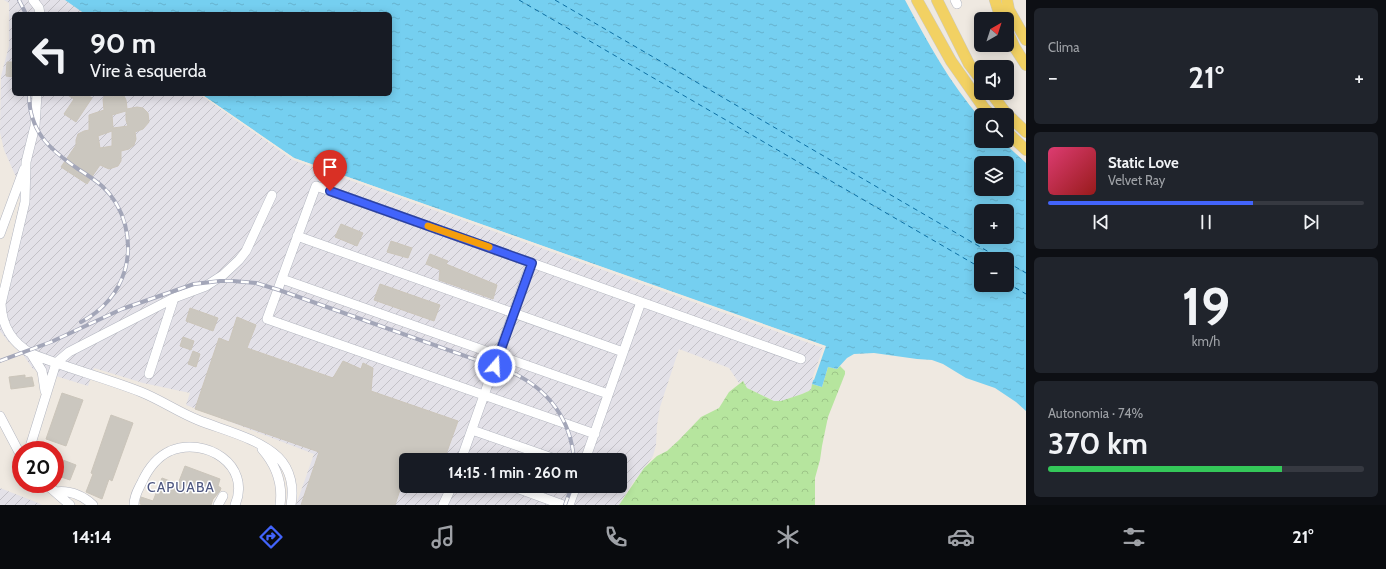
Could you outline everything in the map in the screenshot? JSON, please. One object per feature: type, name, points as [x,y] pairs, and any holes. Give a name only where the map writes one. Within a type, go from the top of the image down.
[{"type":"main road","points":[[917,0],[951,61],[984,108]]},
{"type":"main road","points":[[937,0],[969,64],[974,71]]},
{"type":"main road","points":[[995,0],[999,12]]},
{"type":"main road","points":[[1007,0],[1009,10],[1026,40]]},
{"type":"main road","points":[[1014,46],[1026,65]]},
{"type":"main road","points":[[996,100],[1006,113],[1026,132]]},
{"type":"main road","points":[[1014,139],[1026,150]]},
{"type":"lane","points":[[33,0],[39,8],[40,12]]},
{"type":"lane","points":[[0,234],[26,162],[35,126],[37,96]]},
{"type":"lane","points":[[26,162],[25,202],[1,304],[3,319],[9,334],[19,346],[32,354],[139,391],[192,418],[252,441],[273,453],[284,464],[291,478],[291,505]]},
{"type":"lane","points":[[594,434],[267,319],[316,186],[801,359]]},
{"type":"lane","points":[[32,441],[56,363],[69,352],[174,298],[215,281],[235,264],[246,251],[252,241],[272,195]]},
{"type":"lane","points":[[297,236],[623,352]]},
{"type":"lane","points":[[464,453],[532,263]]},
{"type":"lane","points":[[282,279],[608,394]]},
{"type":"lane","points":[[149,374],[174,298]]},
{"type":"lane","points":[[587,453],[641,302]]},
{"type":"lane","points":[[32,354],[42,371],[45,383],[45,396]]},
{"type":"lane","points":[[0,416],[13,441]]},
{"type":"lane","points":[[472,430],[538,453]]},
{"type":"lane","points":[[252,441],[266,454],[276,469],[280,486],[280,505]]},
{"type":"lane","points":[[134,505],[134,498],[144,476],[153,464],[165,454],[186,447],[199,448],[212,452],[226,460],[231,465],[235,470],[239,482],[239,494],[235,505]]},
{"type":"lane","points":[[64,491],[82,497],[93,505]]},
{"type":"lane","points":[[56,493],[70,505]]},
{"type":"lane","points":[[447,504],[450,493]]},
{"type":"lane","points":[[530,493],[563,505]]},
{"type":"lane","points":[[569,505],[573,493]]},
{"type":"lane","points":[[218,505],[223,496]]},
{"type":"shaded area","points":[[4,0],[65,0],[82,12],[12,12],[12,96],[204,96],[294,158],[826,346],[811,390],[782,401],[774,401],[747,388],[743,381],[739,383],[729,368],[679,349],[660,407],[656,445],[653,456],[627,492],[627,453],[399,453],[399,493],[626,493],[619,505],[296,505],[314,454],[186,405],[190,393],[143,383],[94,368],[88,386],[33,369],[24,356],[0,331],[0,291],[20,201],[16,177],[4,150],[0,132],[1,76],[9,46],[9,3]]},
{"type":"shaded area","points":[[0,488],[42,505],[0,505]]},
{"type":"green space","points":[[840,366],[845,371],[845,374],[828,417],[815,478],[815,505],[619,505],[644,468],[657,456],[667,451],[701,417],[719,408],[729,392],[743,381],[747,388],[774,401],[781,401],[811,390],[812,384],[822,387],[828,367],[837,369]]},
{"type":"water","points":[[65,0],[905,0],[949,76],[974,111],[974,148],[1010,148],[1026,163],[1026,411],[1016,402],[995,388],[966,378],[943,364],[932,360],[874,353],[854,354],[847,358],[837,369],[828,367],[822,387],[812,384],[825,346],[294,158],[204,96],[392,96],[392,12],[82,12]]},
{"type":"pier","points":[[202,96],[294,158],[826,346],[814,380],[812,379],[823,348],[293,160]]},
{"type":"building","points":[[7,62],[12,62],[12,77],[6,76]]},
{"type":"building","points":[[69,96],[89,96],[92,98],[76,122],[64,114],[74,99]]},
{"type":"building","points":[[105,96],[124,96],[127,109],[137,107],[143,108],[148,113],[149,122],[143,129],[135,132],[136,139],[134,145],[129,149],[121,151],[121,161],[118,166],[109,169],[100,165],[87,184],[61,167],[76,145],[78,134],[89,130],[89,115],[104,110],[103,99]],"holes":[[[126,111],[128,126],[113,128],[112,115]],[[112,131],[112,146],[100,148],[98,136]]]},
{"type":"building","points":[[341,224],[363,233],[357,246],[335,237]]},
{"type":"building","points":[[391,241],[412,248],[408,258],[387,252]]},
{"type":"building","points":[[430,254],[448,261],[446,264],[497,285],[493,299],[439,280],[440,270],[426,264]]},
{"type":"building","points":[[380,284],[440,305],[434,321],[374,300]]},
{"type":"building","points":[[190,308],[218,318],[213,331],[186,321]]},
{"type":"building","points":[[237,317],[256,325],[247,348],[333,378],[343,361],[361,369],[363,363],[373,368],[371,391],[458,421],[447,453],[399,453],[399,493],[395,505],[301,505],[319,452],[195,409],[219,338],[229,342]]},
{"type":"building","points":[[183,337],[194,341],[191,350],[180,346]]},
{"type":"building","points":[[193,351],[200,354],[196,367],[188,364]]},
{"type":"building","points":[[25,375],[25,378],[32,377],[34,386],[11,389],[9,377]]},
{"type":"building","points":[[62,393],[83,400],[66,446],[64,445],[64,441],[52,441],[46,439]]},
{"type":"building","points":[[111,415],[133,423],[112,481],[109,479],[102,499],[86,492]]},
{"type":"building","points":[[64,460],[76,465],[70,480],[64,478]]},
{"type":"building","points":[[185,466],[220,479],[218,486],[221,488],[220,491],[213,499],[211,505],[140,504],[141,497],[153,501],[162,478],[178,484]]},
{"type":"ferry route","points":[[519,0],[974,264]]},
{"type":"ferry route","points":[[555,0],[989,252]]},
{"type":"ferry route","points":[[1014,266],[1026,273]]},
{"type":"ferry route","points":[[1014,287],[1026,294]]},
{"type":"railway","points":[[19,0],[25,12]]},
{"type":"railway","points":[[29,96],[33,119],[43,138],[58,154],[102,186],[110,194],[125,225],[128,248],[125,270],[122,278],[114,294],[102,307],[89,318],[81,322]]},
{"type":"railway","points":[[0,361],[51,342],[122,309],[194,284],[220,281],[256,283],[513,373],[537,388],[556,408],[563,419],[568,432],[573,453]]},
{"type":"railway","points":[[565,505],[569,493]]},
{"type":"slow traffic","points":[[428,226],[489,247]]},
{"type":"district","name":"CAPUABA","points":[[181,487]]},
{"type":"route","points":[[330,191],[532,263],[495,366]]}]
